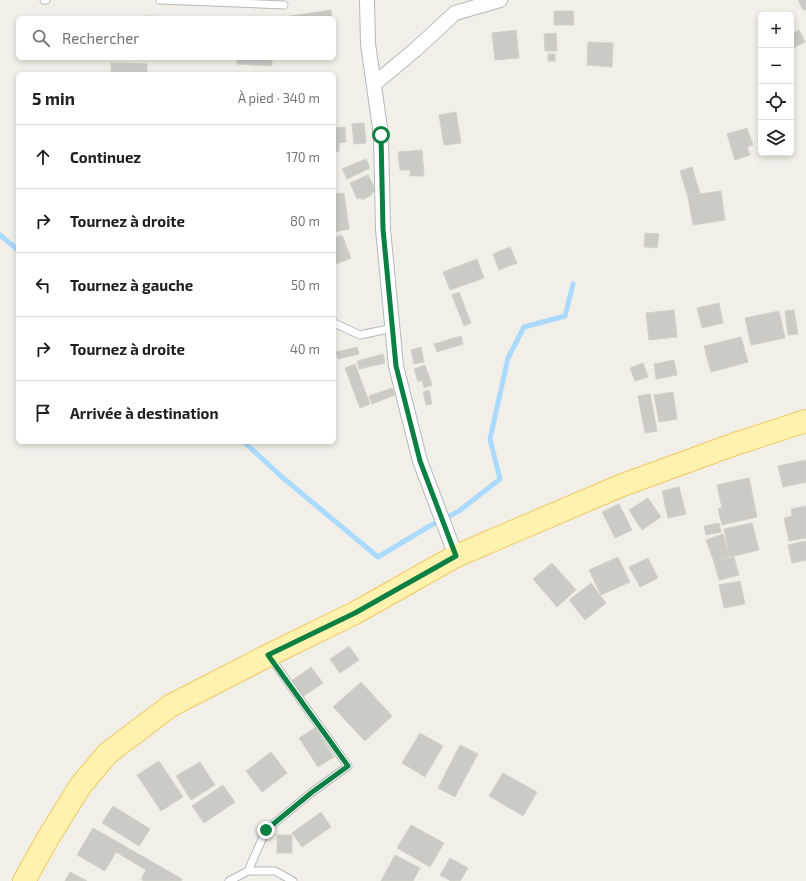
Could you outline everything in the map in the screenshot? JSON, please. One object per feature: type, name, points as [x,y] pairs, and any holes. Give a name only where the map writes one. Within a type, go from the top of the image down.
[{"type":"main road","points":[[24,881],[48,838],[81,785],[108,753],[170,706],[268,655],[355,613],[456,556],[620,486],[735,444],[806,421]]},
{"type":"street","points":[[367,0],[368,44],[381,135],[383,229],[396,366],[420,461],[456,556]]},
{"type":"street","points":[[374,84],[415,50],[454,13],[500,0]]},
{"type":"lane","points":[[160,0],[221,1],[284,5]]},
{"type":"lane","points":[[336,324],[360,335],[392,328]]},
{"type":"lane","points":[[248,871],[266,830],[311,793],[348,766],[268,655]]},
{"type":"lane","points":[[229,881],[248,871],[274,871],[293,881]]},
{"type":"building","points":[[798,0],[806,0],[806,9],[803,10]]},
{"type":"building","points":[[331,10],[332,16],[291,16]]},
{"type":"building","points":[[554,11],[573,11],[574,25],[554,25]]},
{"type":"building","points":[[516,30],[519,58],[495,60],[492,33]]},
{"type":"building","points":[[799,30],[805,42],[794,48],[794,32]]},
{"type":"building","points":[[556,33],[557,51],[545,51],[544,34]]},
{"type":"building","points":[[588,42],[613,43],[612,67],[587,65]]},
{"type":"building","points":[[548,54],[555,54],[555,61],[548,61]]},
{"type":"building","points":[[237,60],[272,60],[272,66],[237,64]]},
{"type":"building","points":[[111,63],[147,64],[147,72],[111,72]]},
{"type":"building","points":[[456,112],[461,143],[444,145],[439,115]]},
{"type":"building","points":[[364,123],[366,143],[354,144],[352,124]]},
{"type":"building","points":[[345,127],[346,142],[339,143],[339,151],[336,152],[336,128]]},
{"type":"building","points":[[747,128],[753,145],[747,147],[750,155],[735,160],[727,134]]},
{"type":"building","points":[[422,150],[424,176],[410,176],[410,170],[400,170],[398,152]]},
{"type":"building","points":[[366,159],[370,168],[347,179],[342,169]]},
{"type":"building","points":[[692,167],[700,194],[688,197],[680,171]]},
{"type":"building","points":[[368,175],[376,191],[371,193],[372,195],[362,200],[361,198],[357,199],[350,183]]},
{"type":"building","points":[[721,191],[725,220],[693,225],[688,197]]},
{"type":"building","points":[[344,193],[349,229],[336,232],[336,194]]},
{"type":"building","points":[[645,233],[659,234],[657,248],[644,247]]},
{"type":"building","points":[[342,235],[351,258],[336,264],[336,237]]},
{"type":"building","points":[[510,247],[517,263],[499,270],[493,254]]},
{"type":"building","points":[[477,259],[484,278],[450,290],[443,272]]},
{"type":"building","points":[[459,292],[471,323],[464,326],[452,295]]},
{"type":"building","points":[[719,303],[723,323],[702,328],[697,308]]},
{"type":"building","points":[[674,310],[677,337],[649,340],[646,313]]},
{"type":"building","points":[[794,310],[798,334],[788,335],[785,311]]},
{"type":"building","points":[[779,311],[785,338],[751,345],[745,318]]},
{"type":"building","points":[[461,336],[463,344],[437,352],[434,344]]},
{"type":"building","points":[[741,337],[748,362],[711,372],[704,346]]},
{"type":"building","points":[[357,347],[359,354],[338,359],[336,352]]},
{"type":"building","points":[[421,347],[424,362],[414,364],[411,350]]},
{"type":"building","points":[[383,354],[385,363],[359,369],[357,361]]},
{"type":"building","points":[[674,360],[677,375],[656,379],[654,364]]},
{"type":"building","points":[[643,363],[648,377],[635,381],[630,368]]},
{"type":"building","points":[[355,364],[370,404],[360,408],[345,368]]},
{"type":"building","points":[[425,365],[432,385],[424,388],[422,380],[418,382],[414,369]]},
{"type":"building","points":[[392,388],[395,395],[372,404],[369,396]]},
{"type":"building","points":[[429,390],[432,404],[426,405],[423,392]]},
{"type":"building","points":[[673,392],[677,419],[659,422],[654,395]]},
{"type":"building","points":[[650,394],[657,431],[645,433],[638,396]]},
{"type":"building","points":[[806,460],[806,482],[783,487],[778,466]]},
{"type":"building","points":[[749,478],[757,517],[722,525],[718,509],[722,508],[717,485]]},
{"type":"building","points":[[679,487],[686,514],[668,518],[662,491]]},
{"type":"building","points":[[648,498],[661,517],[642,530],[629,510]]},
{"type":"building","points":[[619,504],[632,530],[615,538],[602,512]]},
{"type":"building","points":[[806,506],[806,538],[789,541],[784,518],[792,516],[791,509]]},
{"type":"building","points":[[719,523],[721,532],[706,535],[704,526]]},
{"type":"building","points":[[752,523],[759,550],[730,557],[724,529]]},
{"type":"building","points":[[723,534],[730,557],[714,562],[706,540]]},
{"type":"building","points":[[806,541],[806,560],[792,563],[788,545]]},
{"type":"building","points":[[618,557],[630,582],[601,595],[589,570]]},
{"type":"building","points":[[734,557],[739,575],[719,580],[714,562]]},
{"type":"building","points":[[648,558],[658,578],[640,587],[629,567]]},
{"type":"building","points":[[552,563],[576,590],[557,607],[533,579]]},
{"type":"building","points":[[740,581],[745,604],[724,608],[719,585]]},
{"type":"building","points":[[591,583],[606,603],[585,620],[569,600]]},
{"type":"building","points":[[349,646],[359,660],[340,673],[330,659]]},
{"type":"building","points":[[311,667],[323,683],[301,698],[290,682]]},
{"type":"building","points":[[361,682],[392,716],[365,741],[333,707]]},
{"type":"building","points":[[315,728],[334,757],[318,767],[299,738]]},
{"type":"building","points":[[420,733],[443,746],[425,777],[402,763]]},
{"type":"building","points":[[460,745],[478,754],[455,797],[438,788]]},
{"type":"building","points":[[271,752],[287,773],[262,792],[246,771]]},
{"type":"building","points":[[159,761],[183,797],[161,811],[137,775]]},
{"type":"building","points":[[200,762],[215,785],[191,800],[176,776]]},
{"type":"building","points":[[503,773],[537,792],[523,816],[489,796]]},
{"type":"building","points":[[223,785],[235,802],[204,823],[192,806]]},
{"type":"building","points":[[113,806],[150,829],[139,846],[102,823]]},
{"type":"building","points":[[321,812],[331,827],[302,847],[292,833]]},
{"type":"building","points":[[411,825],[444,843],[430,867],[397,848]]},
{"type":"building","points":[[93,828],[182,879],[181,881],[144,881],[141,879],[146,870],[116,852],[105,871],[77,855]]},
{"type":"building","points":[[277,835],[292,835],[292,853],[277,853]]},
{"type":"building","points":[[395,855],[420,868],[413,881],[381,881]]},
{"type":"building","points":[[450,858],[468,868],[460,881],[451,881],[440,875]]},
{"type":"building","points":[[70,872],[87,881],[65,881]]},
{"type":"waterway","points":[[0,235],[16,248]]},
{"type":"waterway","points":[[246,444],[282,477],[378,557],[428,527],[459,511],[500,479],[490,439],[508,358],[524,327],[565,316],[573,284]]},
{"type":"route","points":[[266,830],[311,793],[348,766],[268,655],[355,613],[456,556],[420,461],[396,366],[383,229],[381,135]]}]
